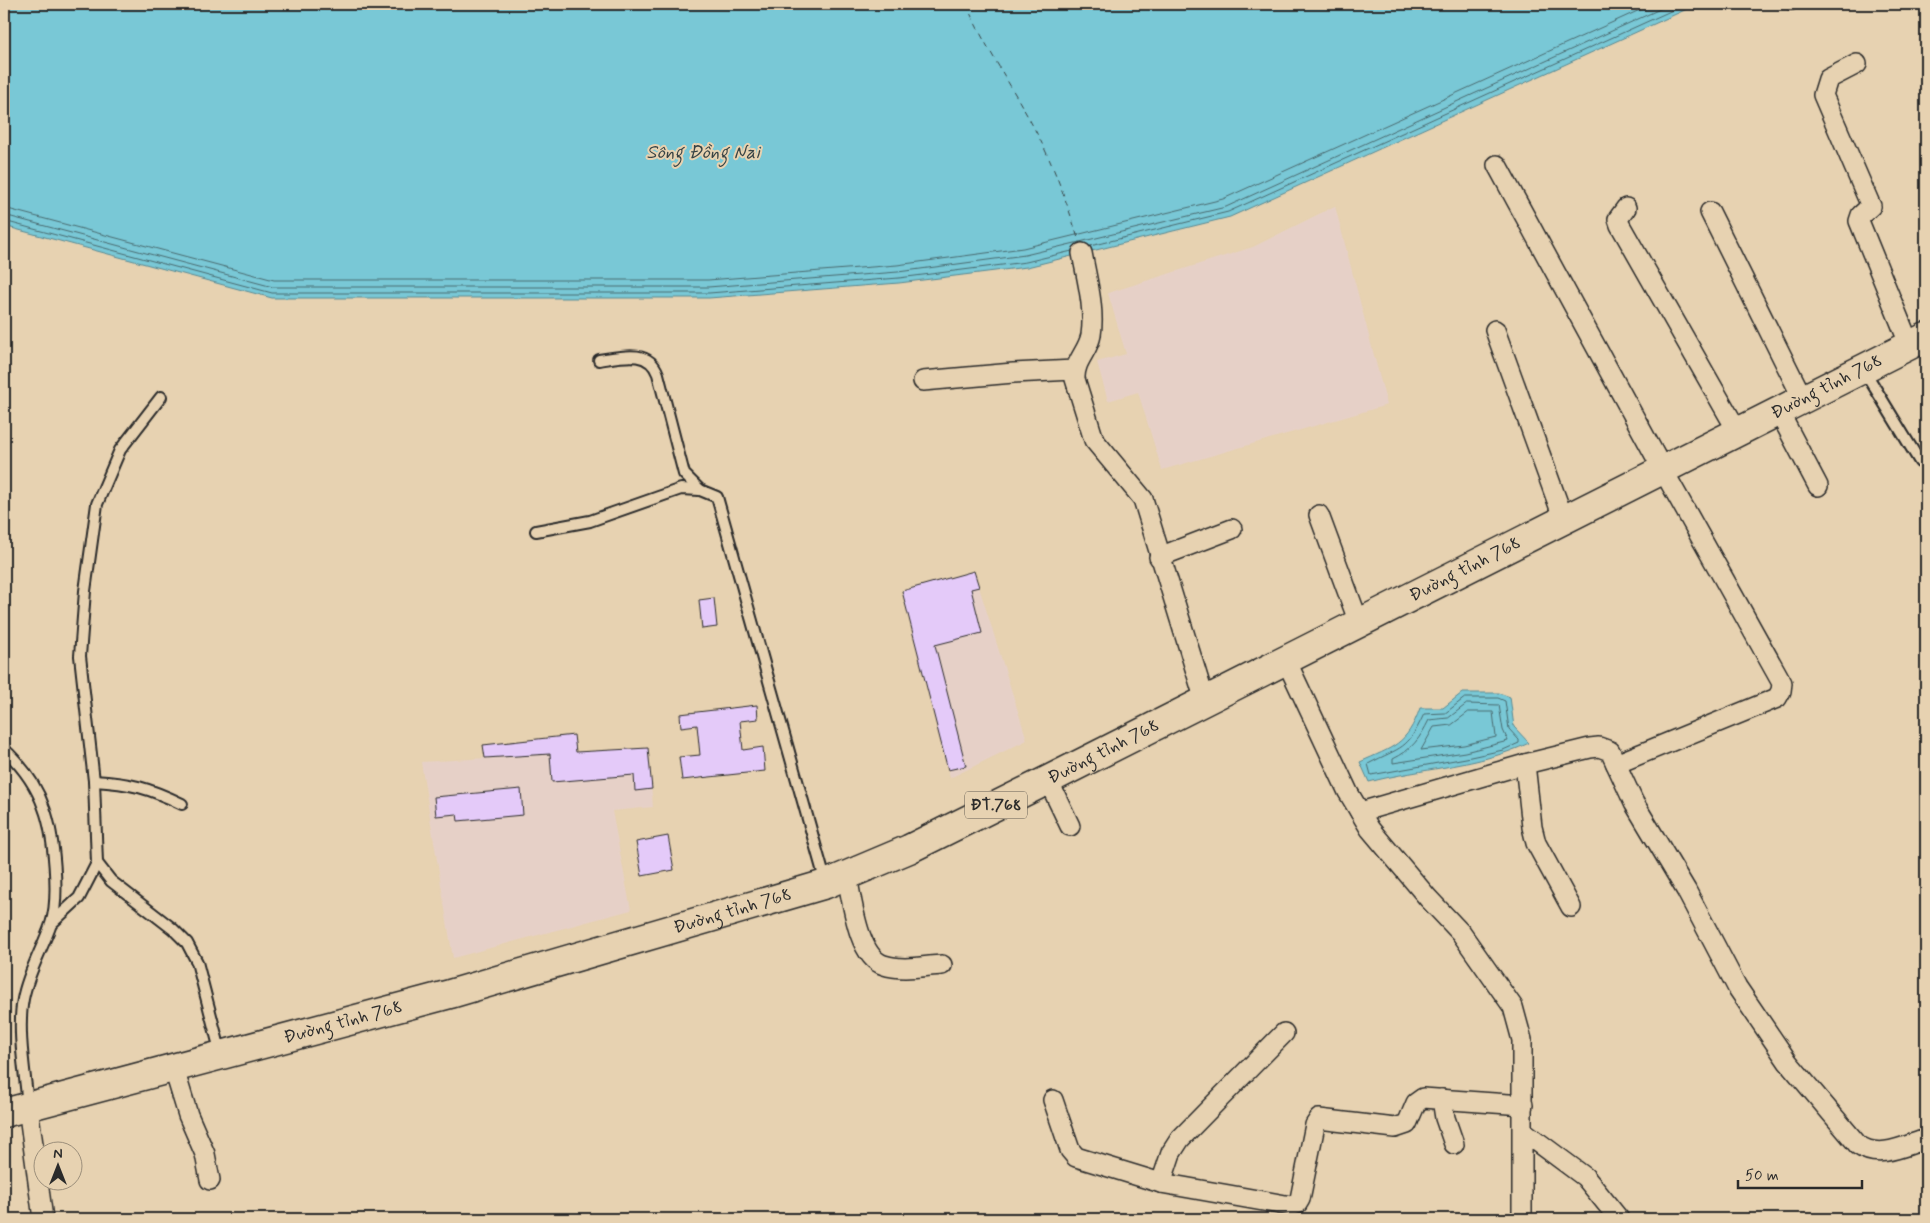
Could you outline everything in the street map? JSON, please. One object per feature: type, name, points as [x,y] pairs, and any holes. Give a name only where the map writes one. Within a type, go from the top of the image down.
[{"type":"main road","name":"Đường tỉnh 768","points":[[16,1110],[174,1069],[565,961],[837,880],[909,848],[1048,780],[1918,342]]},
{"type":"street","points":[[1857,64],[1828,80],[1823,95],[1870,204],[1859,220],[1918,342]]},
{"type":"street","points":[[1497,165],[1663,470],[1782,683],[1781,691],[1776,698],[1616,764]]},
{"type":"street","points":[[1626,208],[1618,219],[1620,226],[1738,432]]},
{"type":"street","points":[[1710,212],[1803,399]]},
{"type":"street","points":[[1082,253],[1091,309],[1091,336],[1074,370],[1094,440],[1143,499],[1204,701]]},
{"type":"street","points":[[1495,330],[1564,520]]},
{"type":"street","points":[[923,381],[1013,372],[1074,370]]},
{"type":"street","points":[[1779,412],[1818,486]]},
{"type":"street","points":[[1319,515],[1359,623]]},
{"type":"street","points":[[1159,557],[1232,529]]},
{"type":"street","points":[[1286,660],[1370,829],[1461,934],[1513,1007],[1522,1040],[1522,1219]]},
{"type":"street","points":[[1360,812],[1525,764],[1590,748],[1610,751],[1634,803],[1686,890],[1737,987],[1788,1062],[1858,1145],[1867,1152],[1879,1153],[1926,1139]]},
{"type":"street","points":[[1525,764],[1532,827],[1536,843],[1571,908]]},
{"type":"street","points":[[1048,780],[1070,826]]},
{"type":"street","points":[[837,880],[869,954],[883,965],[902,967],[942,965]]},
{"type":"street","points":[[1162,1183],[1171,1153],[1180,1139],[1284,1033]]},
{"type":"street","points":[[174,1069],[188,1114],[205,1154],[210,1180]]},
{"type":"street","points":[[1053,1100],[1070,1150],[1076,1157],[1162,1183],[1290,1206],[1296,1204],[1300,1199],[1316,1125],[1319,1119],[1401,1128],[1407,1124],[1416,1103],[1423,1098],[1523,1105]]},
{"type":"street","points":[[1442,1099],[1444,1118],[1454,1144]]},
{"type":"street","points":[[16,1110],[43,1219]]},
{"type":"street","points":[[1523,1131],[1586,1177],[1619,1219]]},
{"type":"lane","points":[[599,360],[640,357],[647,358],[653,362],[658,374],[684,474],[700,490]]},
{"type":"lane","points":[[1863,369],[1920,462]]},
{"type":"lane","points":[[52,922],[79,898],[97,862],[94,781],[80,656],[85,590],[97,504],[120,450],[161,397]]},
{"type":"lane","points":[[536,531],[590,521],[682,490],[700,490],[718,497],[837,880]]},
{"type":"lane","points":[[4,749],[20,764],[44,808],[55,875],[52,922],[30,972],[23,1000],[16,1110]]},
{"type":"lane","points":[[94,781],[128,783],[154,791],[182,804]]},
{"type":"lane","points":[[97,862],[110,881],[173,929],[186,943],[197,962],[222,1055]]},
{"type":"shaded area","points":[[1335,206],[1387,405],[1162,470],[1138,392],[1108,401],[1097,362],[1126,354],[1108,293],[1253,247]]},
{"type":"shaded area","points":[[974,571],[1027,740],[950,778],[902,591]]},
{"type":"shaded area","points":[[648,748],[653,807],[612,811],[631,910],[453,958],[421,762]]},
{"type":"water","name":"Sông Đồng Nai","points":[[4,4],[1698,4],[1230,217],[1027,267],[899,283],[709,298],[272,298],[4,226]]},
{"type":"water","points":[[1462,693],[1499,693],[1510,697],[1514,727],[1529,743],[1510,751],[1470,762],[1369,782],[1360,762],[1398,743],[1410,730],[1420,708],[1443,708]]},
{"type":"building","points":[[974,571],[979,587],[971,589],[982,633],[935,645],[966,766],[948,770],[902,591]]},
{"type":"building","points":[[714,598],[717,627],[702,629],[699,600]]},
{"type":"building","points":[[757,705],[758,719],[740,721],[743,750],[763,747],[765,771],[682,780],[679,757],[700,755],[697,725],[681,727],[680,714]]},
{"type":"building","points":[[574,735],[576,752],[648,748],[652,789],[635,791],[634,775],[552,782],[550,754],[485,758],[483,745]]},
{"type":"building","points":[[521,789],[523,815],[458,821],[457,814],[436,816],[434,797]]},
{"type":"building","points":[[668,836],[674,870],[642,876],[636,842]]},
{"type":"ferry route","points":[[966,4],[982,36],[1026,112],[1048,156],[1071,215],[1080,245]]}]
